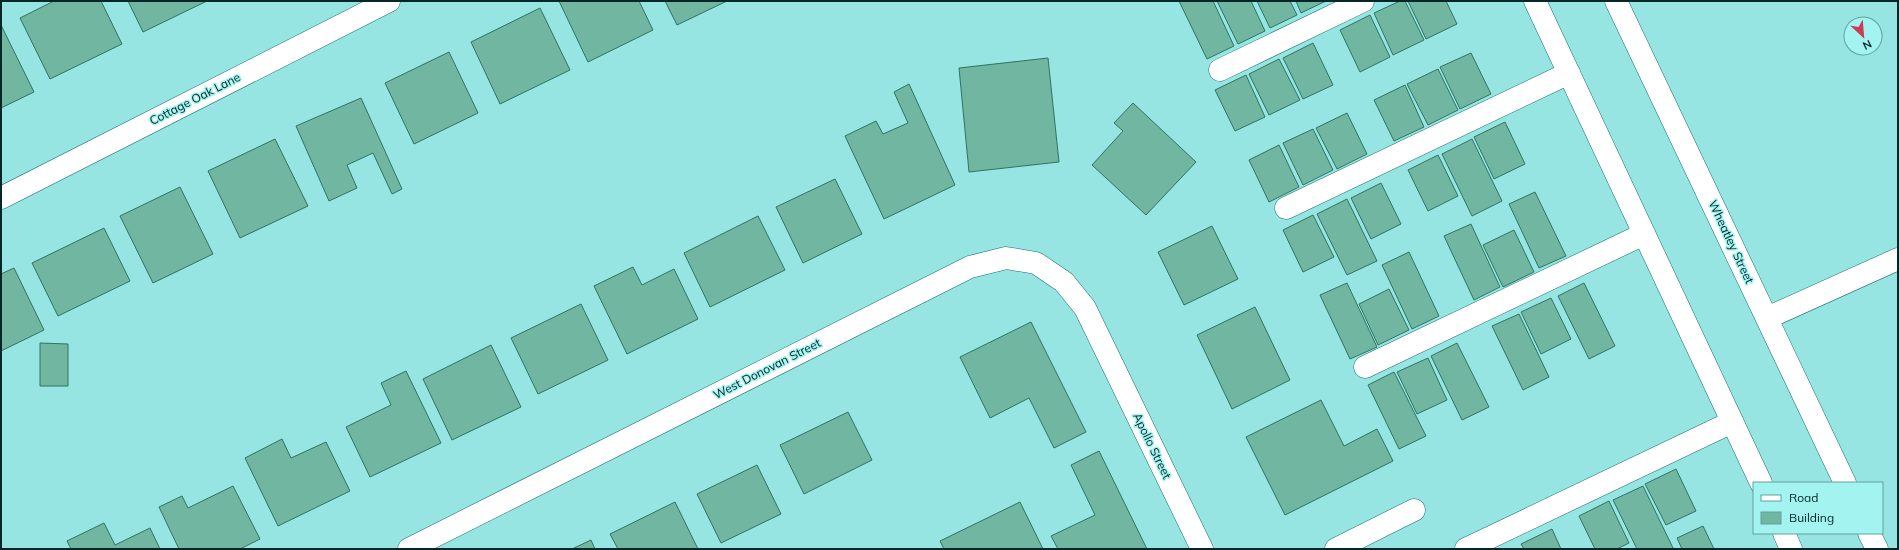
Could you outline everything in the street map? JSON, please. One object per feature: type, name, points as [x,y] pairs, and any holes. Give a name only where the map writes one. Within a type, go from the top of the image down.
[{"type":"street","name":"Cottage Oak Lane","points":[[1,198],[389,1]]},
{"type":"street","points":[[1220,70],[1363,1]]},
{"type":"street","points":[[1535,1],[1761,482]]},
{"type":"street","name":"Wheatley Street","points":[[1616,1],[1846,482]]},
{"type":"street","points":[[1286,208],[1569,73]]},
{"type":"street","points":[[1365,367],[1644,234]]},
{"type":"street","name":"West Donovan Street","points":[[409,549],[970,267],[1006,258],[1036,263],[1064,282],[1086,308],[1103,343]]},
{"type":"street","points":[[1767,318],[1898,259]]},
{"type":"street","name":"Apollo Street","points":[[1103,343],[1202,549]]},
{"type":"street","points":[[1466,549],[1732,422]]},
{"type":"street","points":[[1336,549],[1414,510]]},
{"type":"street","points":[[1784,534],[1792,549]]},
{"type":"street","points":[[1870,534],[1877,549]]},
{"type":"building","points":[[54,1],[101,1],[122,44],[50,79],[20,18]]},
{"type":"building","points":[[128,1],[207,1],[143,32]]},
{"type":"building","points":[[559,1],[639,1],[653,30],[588,62]]},
{"type":"building","points":[[665,1],[727,1],[677,25]]},
{"type":"building","points":[[1179,1],[1213,1],[1234,46],[1207,59]]},
{"type":"building","points":[[1217,1],[1251,1],[1265,31],[1238,44]]},
{"type":"building","points":[[1257,1],[1290,1],[1297,15],[1270,28]]},
{"type":"building","points":[[1296,1],[1326,1],[1301,13]]},
{"type":"building","points":[[1400,1],[1405,1],[1424,40],[1393,55],[1374,13]]},
{"type":"building","points":[[1408,1],[1446,1],[1457,24],[1426,39]]},
{"type":"building","points":[[540,8],[570,70],[500,104],[471,42]]},
{"type":"building","points":[[1370,15],[1390,57],[1360,72],[1340,30]]},
{"type":"building","points":[[1,25],[34,92],[1,108]]},
{"type":"building","points":[[1313,43],[1333,85],[1303,99],[1283,58]]},
{"type":"building","points":[[449,52],[478,113],[414,144],[385,83]]},
{"type":"building","points":[[1471,53],[1491,94],[1460,109],[1440,67]]},
{"type":"building","points":[[1048,58],[1059,162],[969,172],[959,68]]},
{"type":"building","points":[[1279,59],[1300,100],[1269,115],[1249,74]]},
{"type":"building","points":[[1438,69],[1458,110],[1428,125],[1407,84]]},
{"type":"building","points":[[1246,75],[1265,117],[1235,131],[1215,90]]},
{"type":"building","points":[[909,84],[955,185],[884,219],[845,136],[876,121],[883,134],[908,123],[894,92]]},
{"type":"building","points":[[1405,85],[1424,127],[1394,141],[1374,100]]},
{"type":"building","points":[[361,98],[402,189],[392,194],[373,153],[347,165],[357,188],[329,201],[296,126]]},
{"type":"building","points":[[1133,103],[1196,162],[1146,215],[1092,165],[1123,131],[1114,123]]},
{"type":"building","points":[[1347,113],[1367,154],[1337,169],[1316,128]]},
{"type":"building","points":[[1505,122],[1525,164],[1494,179],[1474,137]]},
{"type":"building","points":[[1313,129],[1333,170],[1303,185],[1283,143]]},
{"type":"building","points":[[275,139],[308,206],[240,238],[208,171]]},
{"type":"building","points":[[1472,139],[1502,201],[1472,216],[1442,154]]},
{"type":"building","points":[[1279,145],[1299,187],[1269,202],[1249,160]]},
{"type":"building","points":[[1438,155],[1458,196],[1428,211],[1408,170]]},
{"type":"building","points":[[835,179],[862,234],[803,263],[776,207]]},
{"type":"building","points":[[1381,183],[1401,224],[1371,239],[1351,198]]},
{"type":"building","points":[[180,187],[213,254],[153,283],[120,216]]},
{"type":"building","points":[[1535,192],[1566,256],[1539,268],[1509,204]]},
{"type":"building","points":[[1347,199],[1377,261],[1347,275],[1317,214]]},
{"type":"building","points":[[1313,215],[1334,257],[1303,272],[1283,230]]},
{"type":"building","points":[[758,216],[785,270],[710,307],[684,253]]},
{"type":"building","points":[[1471,224],[1500,287],[1474,300],[1444,236]]},
{"type":"building","points":[[1212,226],[1238,279],[1184,305],[1158,252]]},
{"type":"building","points":[[104,228],[130,281],[58,316],[32,263]]},
{"type":"building","points":[[1514,230],[1534,272],[1503,287],[1483,245]]},
{"type":"building","points":[[1409,252],[1439,316],[1412,329],[1382,265]]},
{"type":"building","points":[[633,267],[642,285],[674,269],[698,319],[627,354],[594,286]]},
{"type":"building","points":[[14,268],[44,330],[1,351],[1,274]]},
{"type":"building","points":[[1347,283],[1377,347],[1350,359],[1320,295]]},
{"type":"building","points":[[1584,283],[1615,346],[1589,359],[1558,296]]},
{"type":"building","points":[[1389,289],[1409,330],[1378,345],[1359,304]]},
{"type":"building","points":[[1551,298],[1571,339],[1541,354],[1521,312]]},
{"type":"building","points":[[581,304],[608,360],[538,394],[511,338]]},
{"type":"building","points":[[1255,307],[1290,380],[1232,409],[1197,335]]},
{"type":"building","points":[[1519,314],[1549,377],[1523,390],[1492,326]]},
{"type":"building","points":[[1031,322],[1086,432],[1054,448],[1029,398],[990,418],[960,357]]},
{"type":"building","points":[[40,343],[68,344],[68,386],[40,386]]},
{"type":"building","points":[[1457,343],[1489,407],[1462,420],[1431,356]]},
{"type":"building","points":[[491,345],[521,407],[452,440],[423,379]]},
{"type":"building","points":[[1428,358],[1447,400],[1417,414],[1397,372]]},
{"type":"building","points":[[406,371],[441,443],[370,477],[346,427],[391,405],[381,383]]},
{"type":"building","points":[[1394,372],[1426,436],[1399,449],[1368,385]]},
{"type":"building","points":[[1321,400],[1344,446],[1377,429],[1393,461],[1285,515],[1246,437]]},
{"type":"building","points":[[848,412],[872,460],[804,494],[780,445]]},
{"type":"building","points":[[282,439],[291,458],[326,442],[350,491],[278,526],[245,458]]},
{"type":"building","points":[[1099,451],[1147,549],[1058,549],[1051,536],[1095,515],[1071,465]]},
{"type":"building","points":[[757,465],[781,514],[721,543],[697,494]]},
{"type":"building","points":[[1676,469],[1696,511],[1666,525],[1645,484]]},
{"type":"building","points":[[233,486],[260,539],[240,549],[179,549],[159,507],[182,496],[188,508]]},
{"type":"building","points":[[1643,486],[1673,548],[1637,549],[1613,500]]},
{"type":"building","points":[[1609,501],[1629,543],[1617,549],[1595,549],[1579,516]]},
{"type":"building","points":[[675,502],[698,549],[618,549],[610,534]]},
{"type":"building","points":[[1020,502],[1043,549],[944,549],[940,541]]},
{"type":"building","points":[[104,523],[115,545],[150,528],[160,549],[71,549],[67,541]]},
{"type":"building","points":[[1703,526],[1714,549],[1682,549],[1677,538]]},
{"type":"building","points":[[1552,529],[1561,549],[1524,549],[1521,544]]},
{"type":"building","points":[[591,540],[595,549],[572,549]]}]
